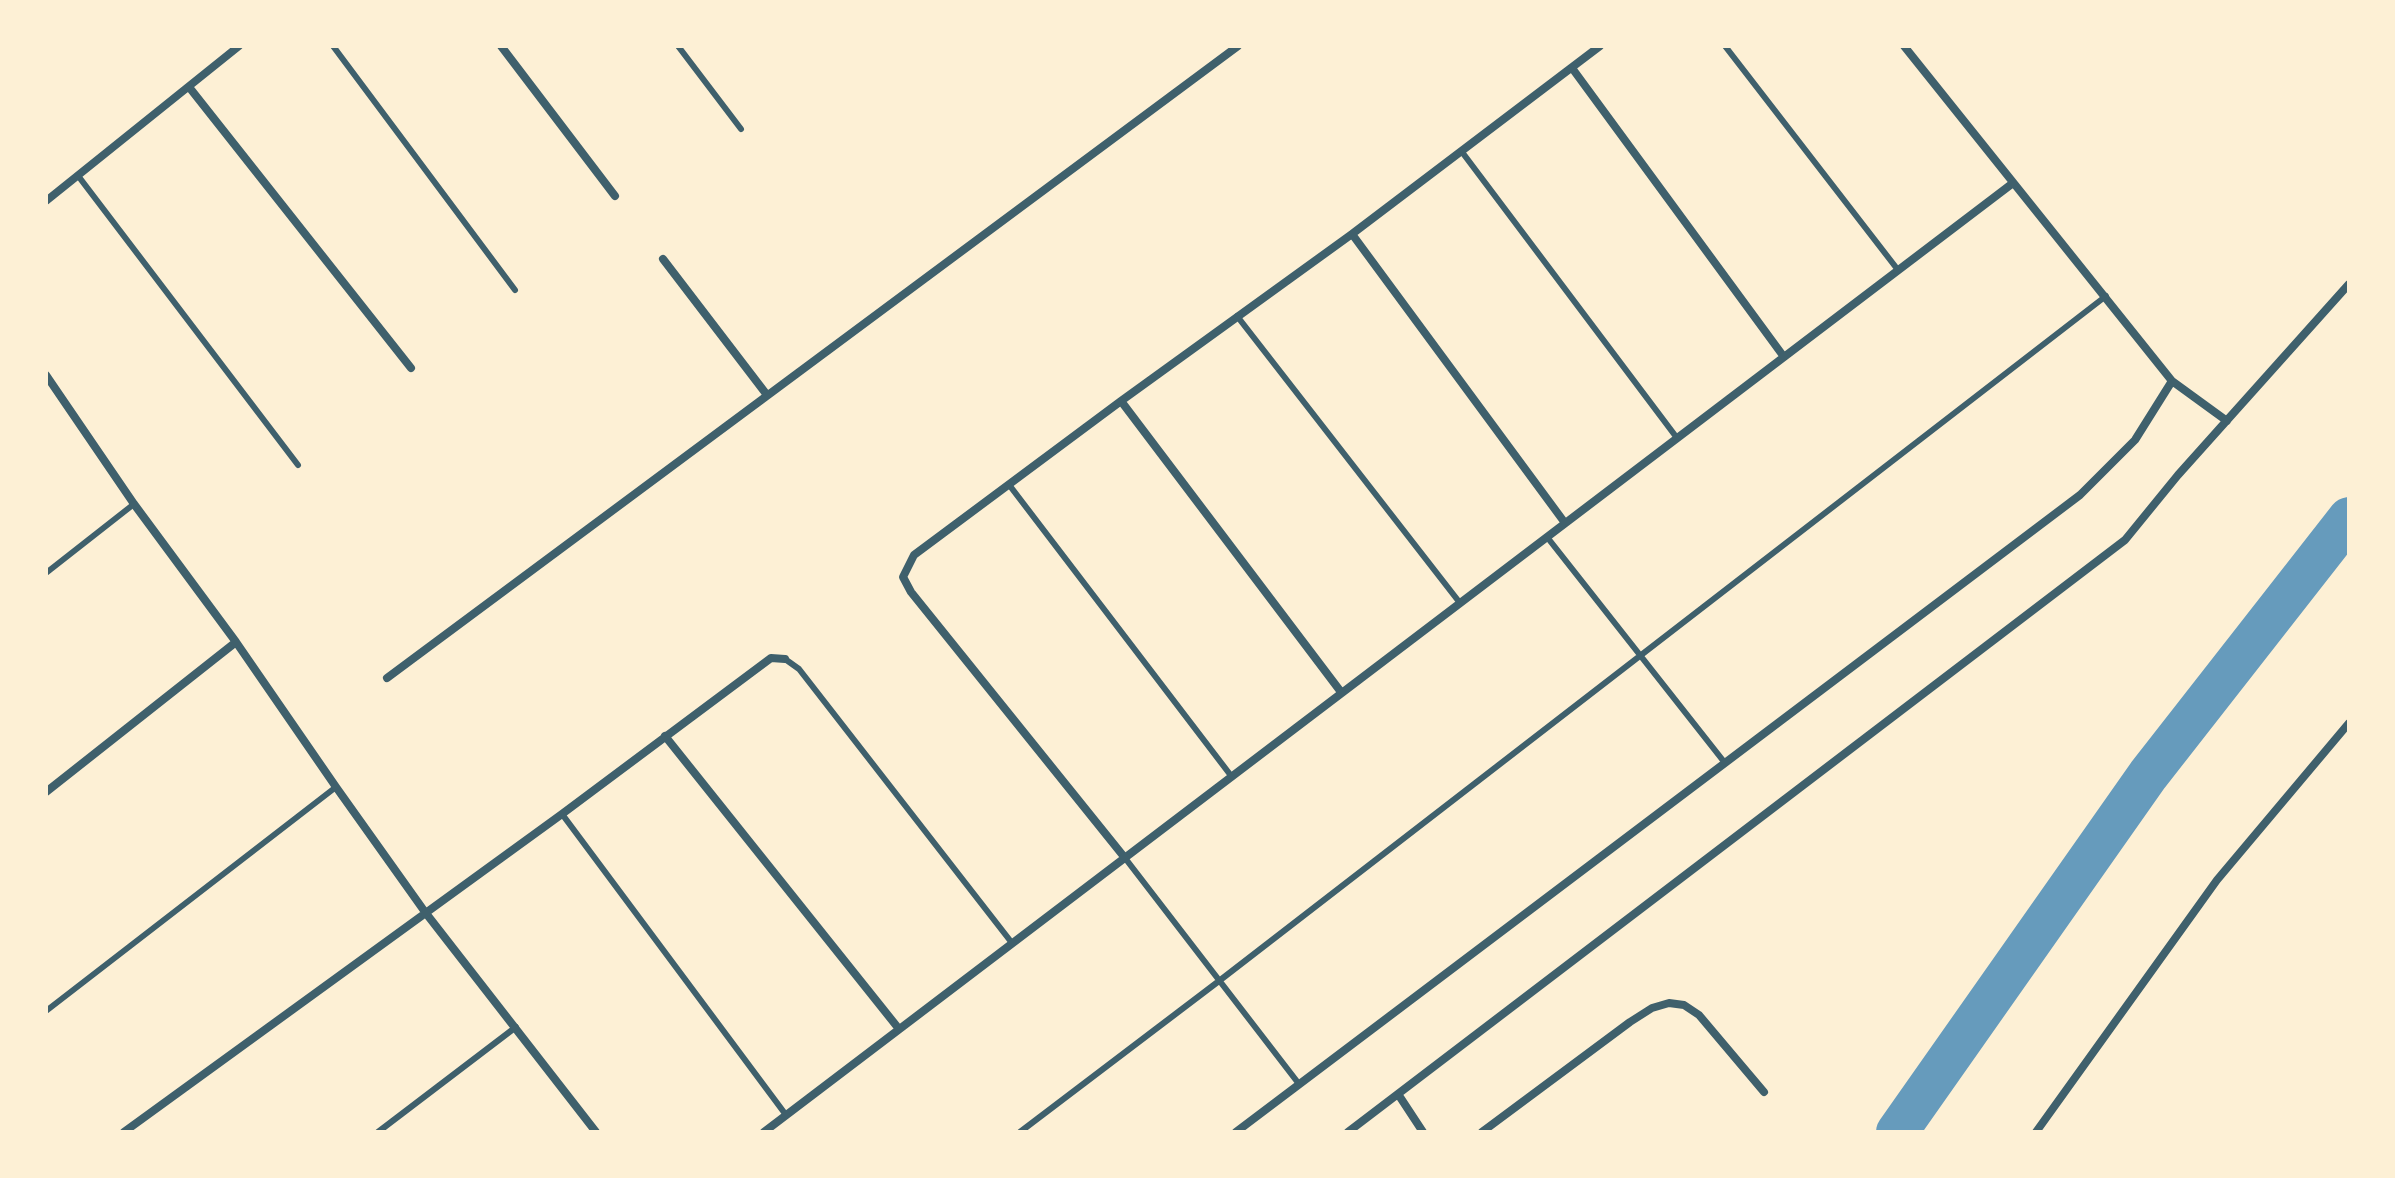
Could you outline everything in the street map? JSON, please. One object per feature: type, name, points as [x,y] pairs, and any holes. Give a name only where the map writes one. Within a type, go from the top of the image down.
[{"type":"street","points":[[46,201],[239,46]]},
{"type":"street","points":[[501,46],[615,196]]},
{"type":"street","points":[[387,678],[1238,46]]},
{"type":"street","points":[[1125,858],[911,592],[903,577],[914,555],[1352,234],[1600,46]]},
{"type":"street","points":[[1904,46],[2172,381],[2227,421]]},
{"type":"street","points":[[1572,68],[1784,357]]},
{"type":"street","points":[[189,87],[411,368]]},
{"type":"street","points":[[764,1132],[2013,183]]},
{"type":"street","points":[[1352,234],[1565,523]]},
{"type":"street","points":[[663,259],[767,395]]},
{"type":"street","points":[[1348,1132],[2125,540],[2349,284]]},
{"type":"street","points":[[46,375],[134,504],[236,642],[425,912],[596,1132]]},
{"type":"street","points":[[1236,1132],[2080,495],[2135,440],[2172,381]]},
{"type":"street","points":[[1121,401],[1341,692]]},
{"type":"street","points":[[46,792],[236,642]]},
{"type":"street","points":[[124,1132],[771,658],[785,659]]},
{"type":"street","points":[[2036,1132],[2217,880],[2349,723]]},
{"type":"street","points":[[665,736],[899,1029]]},
{"type":"street","points":[[1482,1132],[1630,1022],[1652,1008],[1669,1003],[1684,1005],[1699,1015],[1764,1092]]},
{"type":"street","points":[[1398,1094],[1423,1132]]},
{"type":"lane","points":[[333,46],[515,290]]},
{"type":"lane","points":[[678,46],[741,129]]},
{"type":"lane","points":[[1725,46],[1898,270]]},
{"type":"lane","points":[[1462,152],[1677,438]]},
{"type":"lane","points":[[79,177],[298,465]]},
{"type":"lane","points":[[1020,1132],[2106,296]]},
{"type":"lane","points":[[1237,316],[1460,603]]},
{"type":"lane","points":[[1010,486],[1232,777]]},
{"type":"lane","points":[[46,573],[134,504]]},
{"type":"lane","points":[[1547,537],[1725,763]]},
{"type":"lane","points":[[785,659],[799,669],[1012,943]]},
{"type":"lane","points":[[46,1011],[336,787]]},
{"type":"lane","points":[[562,814],[786,1115]]},
{"type":"lane","points":[[1125,858],[1299,1084]]},
{"type":"lane","points":[[378,1132],[516,1027]]},
{"type":"waterway","points":[[1897,1132],[2148,775],[2349,518]]}]
